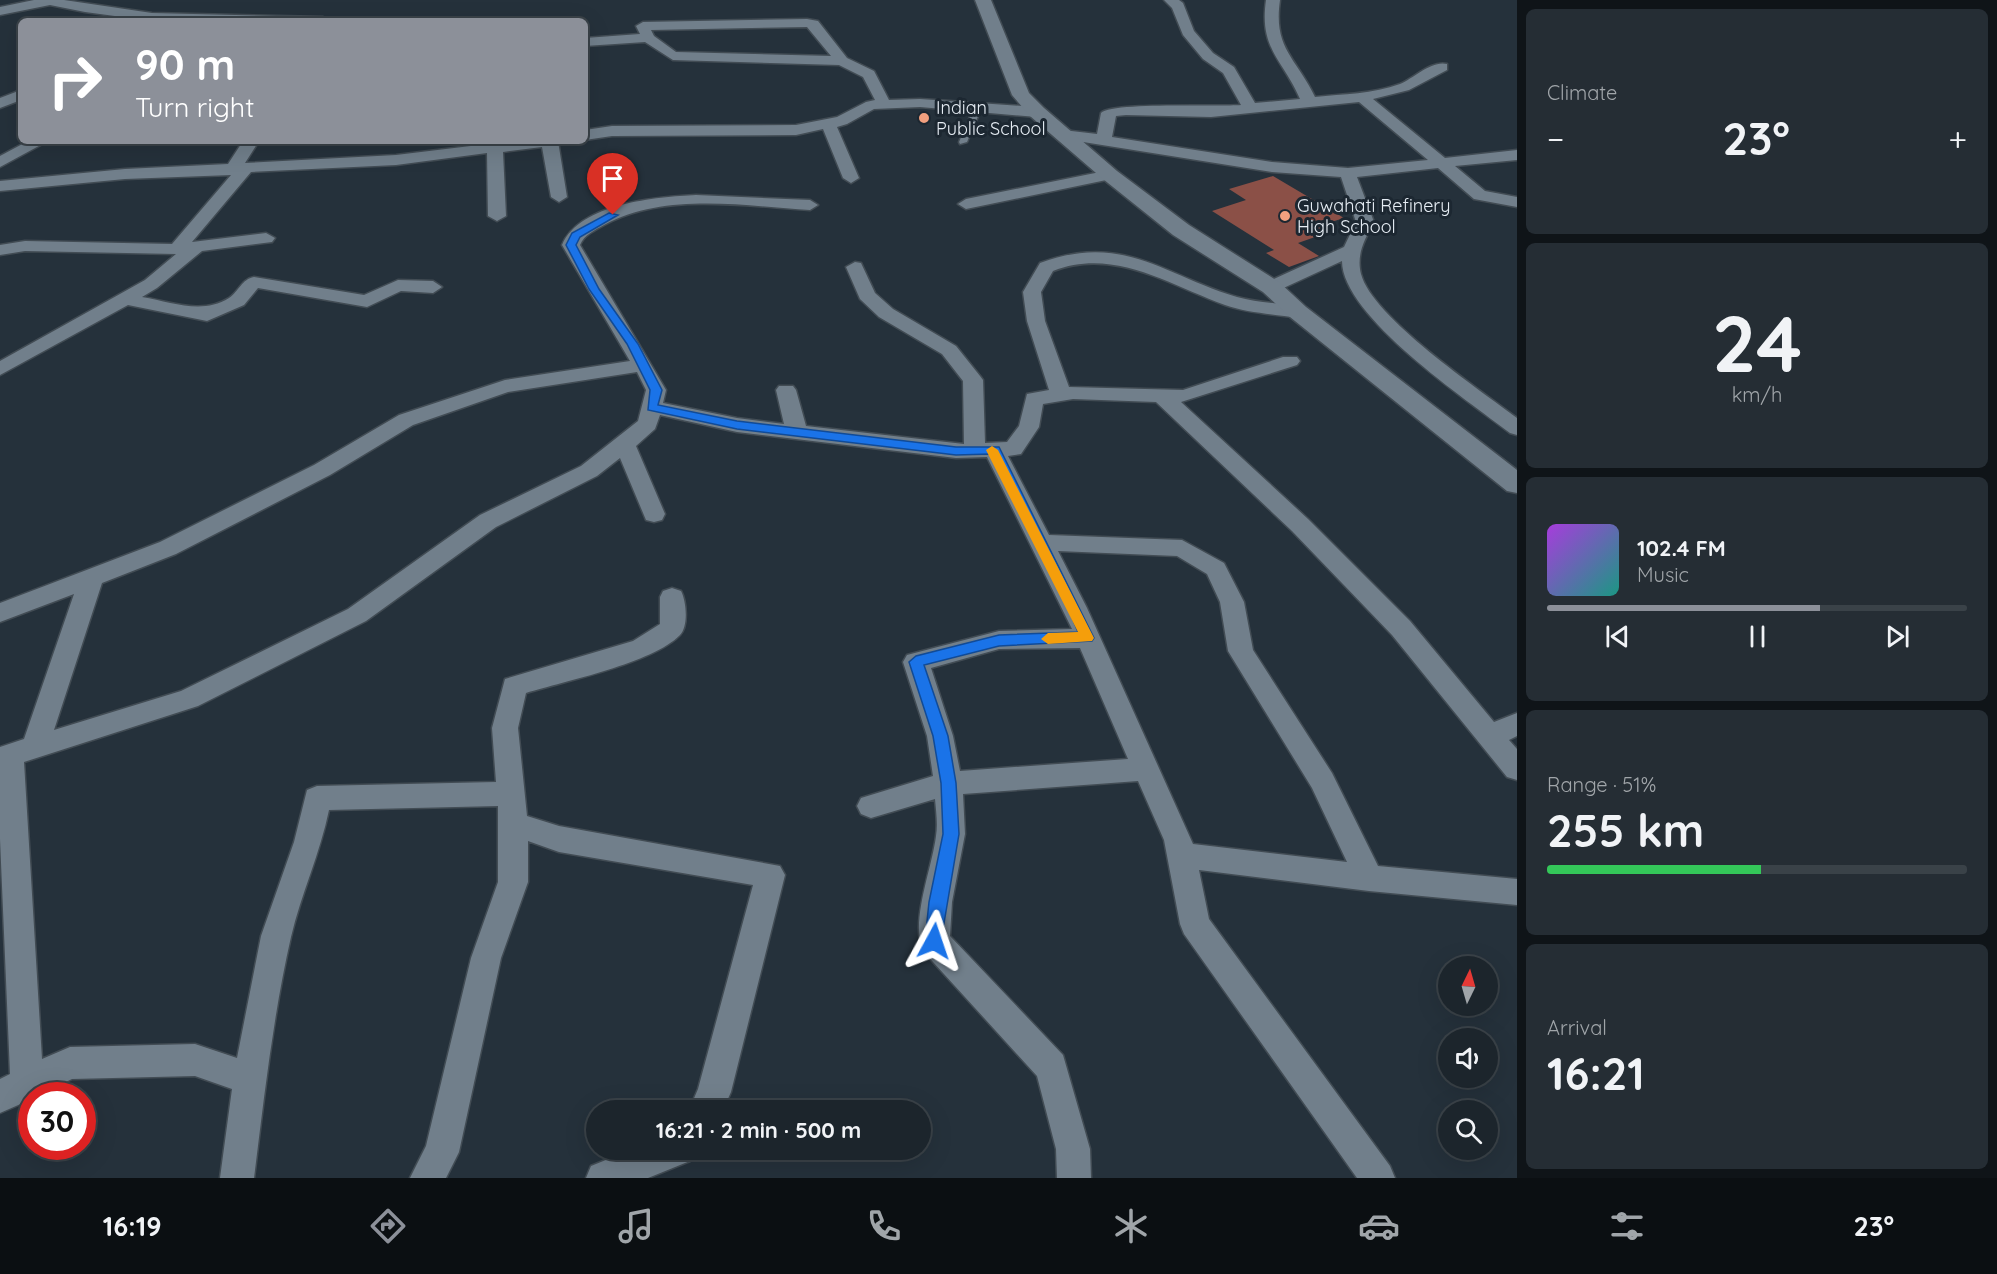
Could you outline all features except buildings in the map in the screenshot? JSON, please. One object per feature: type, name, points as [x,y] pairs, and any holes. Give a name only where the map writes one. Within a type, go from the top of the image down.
[{"type":"street","points":[[0,10],[52,0],[106,13],[190,18]]},
{"type":"street","points":[[983,0],[1021,95],[1037,112],[1110,175],[1181,230],[1271,287],[1298,312],[1515,481]]},
{"type":"street","points":[[1171,0],[1178,6],[1188,32],[1208,56],[1229,70],[1250,108]]},
{"type":"street","points":[[1273,0],[1270,27],[1285,59],[1303,84],[1309,102]]},
{"type":"street","points":[[842,61],[813,24],[807,22],[643,26],[648,38],[673,56],[842,61],[869,74],[884,104]]},
{"type":"street","points":[[588,42],[648,38]]},
{"type":"street","points":[[1104,140],[1109,113],[1126,110],[1211,112],[1362,97],[1404,87],[1442,67]]},
{"type":"street","points":[[0,104],[18,95]]},
{"type":"street","points":[[1362,97],[1480,195],[1517,202]]},
{"type":"street","points":[[598,153],[590,135],[612,131],[796,130],[842,121],[871,105],[920,103],[1037,112]]},
{"type":"street","points":[[828,124],[851,178]]},
{"type":"street","points":[[1063,135],[1272,167],[1348,172],[1517,154]]},
{"type":"street","points":[[0,162],[34,144]]},
{"type":"street","points":[[0,369],[151,284],[186,248],[238,170],[251,144]]},
{"type":"street","points":[[0,186],[124,174],[238,170],[396,160],[526,144]]},
{"type":"street","points":[[550,144],[559,197]]},
{"type":"street","points":[[495,148],[497,216]]},
{"type":"street","points":[[1348,172],[1365,222],[1351,250],[1353,278],[1375,311],[1409,342],[1517,429]]},
{"type":"street","points":[[966,204],[1110,175]]},
{"type":"street","points":[[15,753],[189,699],[357,615],[488,521],[589,471],[648,424],[656,390],[633,344],[594,289],[571,245],[575,236],[595,222],[632,206],[702,201],[810,205]]},
{"type":"street","points":[[0,250],[25,246],[186,248],[266,238]]},
{"type":"street","points":[[1271,287],[1351,250]]},
{"type":"street","points":[[1061,395],[1036,321],[1032,292],[1046,267],[1067,259],[1109,258],[1148,266],[1233,302],[1298,312]]},
{"type":"street","points":[[855,267],[867,295],[886,313],[949,350],[973,380],[985,450],[1042,543],[1178,840],[1195,924],[1378,1178]]},
{"type":"street","points":[[126,299],[207,315],[237,301],[254,282],[301,292],[367,301],[398,285],[433,287]]},
{"type":"street","points":[[652,407],[737,425],[956,451],[1013,448],[1029,427],[1034,399],[1073,393],[1184,396],[1290,361]]},
{"type":"street","points":[[0,613],[168,548],[322,470],[406,420],[506,386],[643,365]]},
{"type":"street","points":[[786,390],[797,432]]},
{"type":"street","points":[[1162,396],[1300,525],[1401,628],[1517,769]]},
{"type":"street","points":[[625,444],[643,482],[654,514]]},
{"type":"street","points":[[1042,543],[1125,544],[1182,548],[1216,569],[1232,602],[1241,651],[1322,781],[1368,878]]},
{"type":"street","points":[[90,579],[15,753],[13,1090],[70,1063],[195,1060],[250,1079]]},
{"type":"street","points":[[427,1178],[442,1152],[486,958],[513,882],[514,824],[505,728],[514,686],[641,648],[672,628],[672,597]]},
{"type":"street","points":[[1074,1178],[1073,1149],[1051,1067],[934,941],[937,902],[951,834],[948,783],[940,736],[916,662],[999,640],[1087,638]]},
{"type":"street","points":[[1490,736],[1517,724]]},
{"type":"street","points":[[871,806],[948,783],[1146,769]]},
{"type":"street","points":[[237,1178],[250,1079],[276,936],[308,842],[317,798],[511,794]]},
{"type":"street","points":[[514,824],[559,839],[770,875],[710,1100]]},
{"type":"street","points":[[1180,855],[1368,878],[1517,892]]},
{"type":"street","points":[[603,1178],[650,1160]]},
{"type":"lane","points":[[963,142],[978,107]]},
{"type":"slow traffic","points":[[992,450],[994,449],[1087,638],[1048,639]]},
{"type":"place","name":"Indian Public School","points":[[924,118]]},
{"type":"place","name":"Guwahati Refinery High School","points":[[1285,216]]},
{"type":"route","points":[[613,215],[595,222],[575,236],[571,245],[594,289],[633,344],[656,390],[652,407],[737,425],[956,451],[994,449],[1074,608],[1087,638],[999,640],[916,662],[940,736],[948,783],[951,834],[937,902],[934,941]]}]
